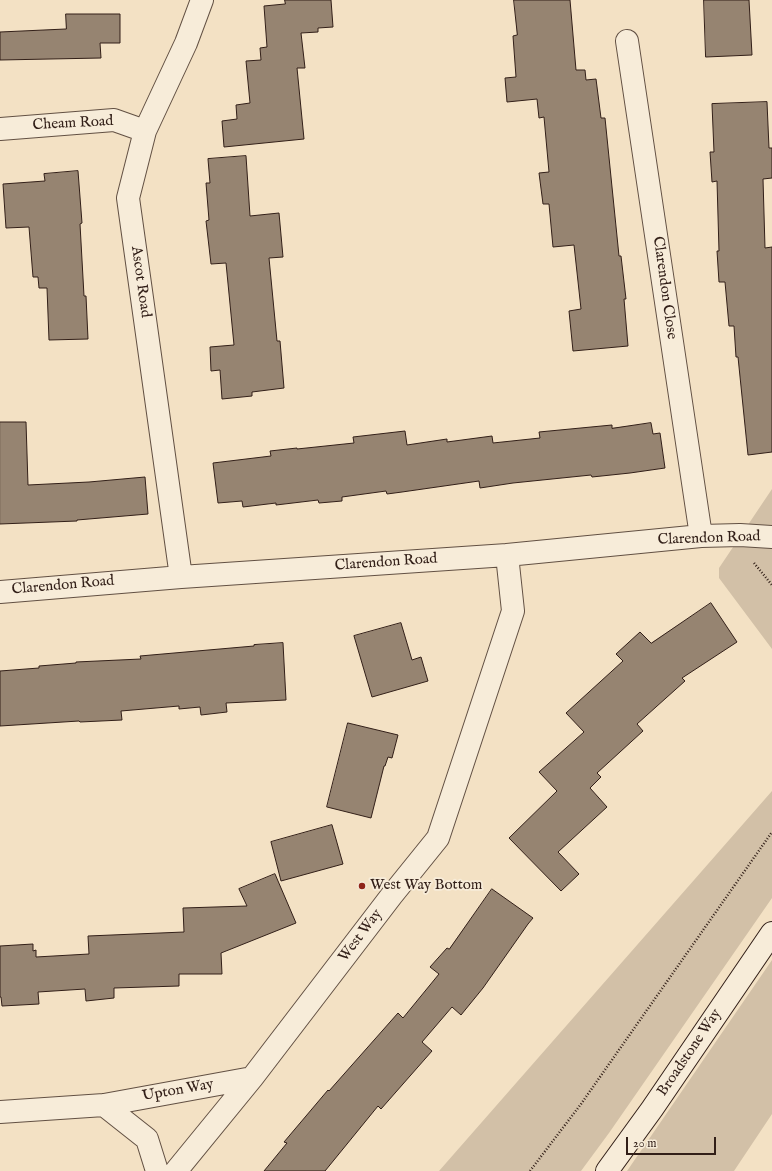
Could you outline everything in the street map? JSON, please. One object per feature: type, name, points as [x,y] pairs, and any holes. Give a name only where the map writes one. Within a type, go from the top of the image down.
[{"type":"street","name":"Ascot Road","points":[[181,577],[128,198],[144,131],[186,43],[202,0]]},
{"type":"street","name":"Clarendon Close","points":[[627,41],[701,536]]},
{"type":"street","name":"Cheam Road","points":[[0,129],[114,120],[144,131]]},
{"type":"street","name":"Clarendon Road","points":[[0,592],[181,577],[507,555],[701,536],[740,535],[772,537]]},
{"type":"street","name":"West Way","points":[[176,1171],[252,1078],[438,838],[513,611],[507,555]]},
{"type":"street","name":"Broadstone Way","points":[[607,1171],[652,1109],[772,933]]},
{"type":"street","name":"Upton Way","points":[[0,1112],[104,1105],[252,1078]]},
{"type":"street","points":[[104,1105],[147,1139],[157,1171]]},
{"type":"path","points":[[530,1171],[581,1104],[772,832]]},
{"type":"shaded area","points":[[772,489],[772,649],[719,578],[719,568]]},
{"type":"shaded area","points":[[772,791],[772,898],[581,1171],[439,1171]]},
{"type":"shaded area","points":[[772,960],[772,1114],[734,1171],[627,1171]]},
{"type":"building","points":[[285,0],[331,0],[333,27],[318,28],[318,32],[301,33],[305,68],[297,68],[304,139],[224,147],[222,121],[237,119],[236,105],[250,103],[246,61],[261,60],[260,48],[267,47],[264,6],[285,4]]},
{"type":"building","points":[[514,0],[570,0],[576,70],[585,70],[586,80],[596,79],[601,118],[605,118],[619,256],[621,256],[626,299],[624,299],[628,346],[573,351],[569,311],[581,309],[574,245],[553,247],[549,204],[543,204],[539,173],[549,172],[544,117],[539,118],[537,99],[507,102],[505,78],[516,77],[513,36],[517,35]]},
{"type":"building","points":[[704,0],[749,0],[752,55],[706,57]]},
{"type":"building","points":[[66,14],[120,14],[120,43],[100,43],[101,58],[0,60],[0,32],[66,29]]},
{"type":"building","points":[[767,102],[769,148],[772,148],[772,178],[763,179],[765,248],[772,247],[772,452],[748,455],[738,357],[736,357],[734,326],[729,326],[725,282],[719,282],[717,251],[719,251],[717,181],[712,182],[710,152],[714,152],[712,104]]},
{"type":"building","points":[[246,156],[250,216],[279,213],[283,257],[269,258],[277,341],[280,341],[284,388],[252,392],[252,396],[222,399],[220,370],[211,371],[210,347],[234,345],[226,263],[211,264],[206,221],[209,220],[206,183],[210,183],[208,159]]},
{"type":"building","points":[[78,171],[82,223],[80,224],[84,296],[86,296],[88,339],[49,340],[47,288],[39,288],[38,277],[33,277],[29,227],[6,228],[3,184],[45,181],[44,174]]},
{"type":"building","points":[[0,422],[26,422],[28,485],[145,477],[148,514],[77,521],[0,524]]},
{"type":"building","points":[[651,423],[653,434],[660,433],[665,468],[592,477],[591,475],[513,483],[480,488],[479,481],[387,494],[386,491],[342,497],[342,501],[319,503],[318,500],[243,507],[242,501],[218,503],[213,463],[271,456],[270,451],[354,443],[353,437],[405,431],[407,445],[447,439],[447,442],[492,436],[493,443],[540,438],[539,432],[612,425],[612,428]]},
{"type":"building","points":[[711,603],[737,642],[682,678],[685,681],[637,724],[643,731],[597,773],[601,777],[590,788],[607,807],[558,852],[579,874],[561,891],[509,838],[557,791],[539,772],[584,732],[566,713],[623,661],[616,654],[640,632],[651,643]]},
{"type":"building","points":[[401,623],[412,660],[421,657],[428,681],[372,697],[354,636]]},
{"type":"building","points":[[283,643],[286,700],[226,703],[227,712],[201,715],[200,707],[179,709],[179,706],[121,711],[122,720],[0,726],[0,671],[39,668],[39,666],[76,662],[141,659],[140,656]]},
{"type":"building","points":[[348,723],[398,735],[392,758],[388,757],[384,766],[371,818],[327,807]]},
{"type":"building","points":[[332,825],[343,864],[281,881],[271,842]]},
{"type":"building","points":[[275,874],[296,923],[221,953],[222,974],[179,974],[179,986],[114,988],[114,998],[86,1001],[85,989],[38,992],[39,1004],[2,1006],[0,997],[0,946],[33,944],[33,951],[36,950],[36,957],[89,954],[88,936],[184,932],[183,908],[247,906],[239,889]]},
{"type":"building","points":[[492,889],[533,918],[483,988],[461,1015],[452,1007],[422,1042],[432,1051],[381,1109],[378,1106],[325,1171],[264,1171],[287,1143],[284,1142],[328,1090],[329,1091],[398,1013],[403,1018],[439,974],[430,967],[447,948],[449,949]]},
{"type":"place","name":"West Way Bottom","points":[[362,886]]}]
